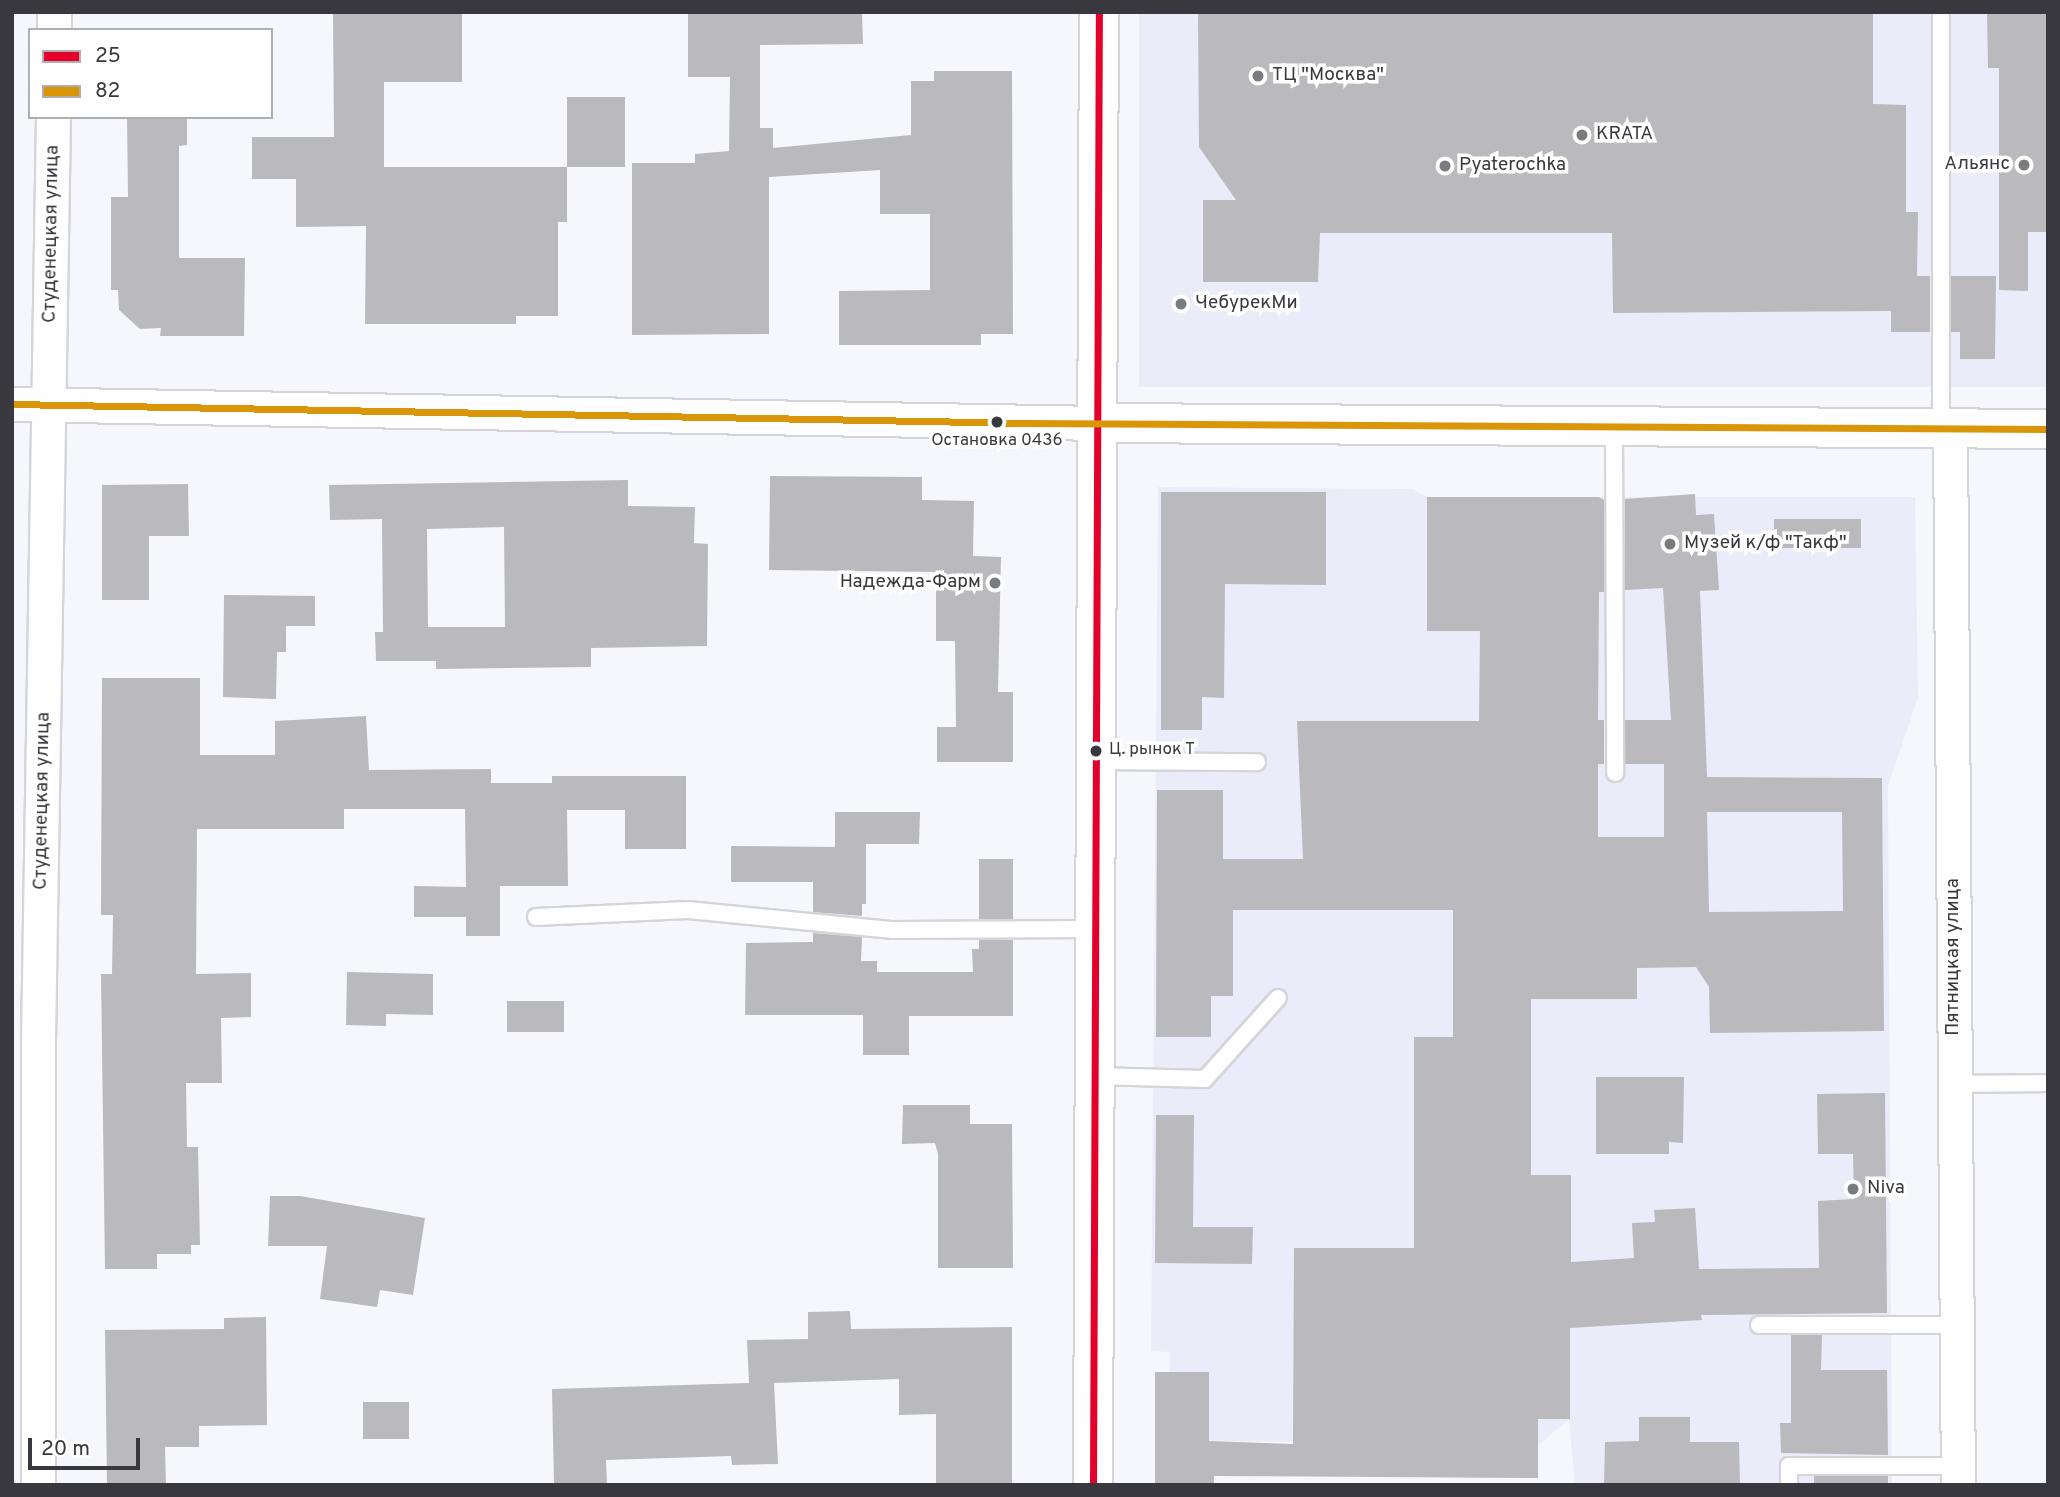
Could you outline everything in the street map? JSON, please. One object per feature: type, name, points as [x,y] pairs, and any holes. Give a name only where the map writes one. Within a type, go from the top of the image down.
[{"type":"main road","points":[[1093,1485],[1100,423],[1099,12]]},
{"type":"main road","points":[[1100,423],[2048,429]]},
{"type":"street","name":"Студенецкая улица","points":[[38,1485],[38,1041],[51,404],[53,119]]},
{"type":"street","points":[[12,404],[1100,423]]},
{"type":"street","name":"Пятницкая улица","points":[[1946,429],[1958,1476]]},
{"type":"lane","points":[[1941,12],[1946,429]]},
{"type":"lane","points":[[1614,426],[1615,773]]},
{"type":"lane","points":[[1098,761],[1258,762]]},
{"type":"lane","points":[[536,918],[688,910],[893,930],[1096,929]]},
{"type":"lane","points":[[1095,1076],[1205,1079],[1278,998]]},
{"type":"lane","points":[[1955,1084],[2048,1083]]},
{"type":"lane","points":[[1759,1325],[1957,1325]]},
{"type":"lane","points":[[1789,1485],[1788,1466],[1958,1476]]},
{"type":"shaded area","points":[[1139,12],[2048,12],[2048,387],[1139,387]]},
{"type":"shaded area","points":[[1158,487],[1413,489],[1427,497],[1915,497],[1918,697],[1888,786],[1892,1485],[1575,1485],[1569,1419],[1538,1445],[1155,1440],[1155,1372],[1170,1372],[1170,1352],[1151,1351]]},
{"type":"building","points":[[333,12],[462,12],[462,82],[384,82],[384,167],[567,167],[567,222],[558,222],[558,316],[516,316],[516,324],[365,324],[366,226],[296,227],[296,179],[252,179],[252,137],[334,137]]},
{"type":"building","points":[[688,12],[862,12],[863,44],[760,45],[760,128],[773,128],[773,148],[911,135],[911,81],[934,81],[934,71],[1012,71],[1013,334],[981,334],[981,345],[839,345],[839,291],[930,290],[930,214],[880,214],[880,170],[769,177],[769,334],[632,335],[632,163],[695,163],[695,154],[729,151],[730,77],[688,77]]},
{"type":"building","points":[[1198,12],[1873,12],[1873,104],[1906,105],[1906,212],[1918,212],[1917,276],[1930,276],[1930,332],[1891,332],[1891,311],[1613,313],[1612,233],[1320,233],[1318,282],[1203,282],[1203,200],[1236,200],[1199,147]]},
{"type":"building","points":[[1987,12],[2048,12],[2048,232],[2028,232],[2028,291],[1999,290],[1999,68],[1988,68]]},
{"type":"building","points":[[567,97],[625,97],[625,167],[567,167]]},
{"type":"building","points":[[127,119],[187,119],[187,145],[179,146],[179,258],[245,258],[244,336],[160,336],[161,328],[140,329],[119,310],[118,290],[111,290],[111,197],[128,197]]},
{"type":"building","points":[[1951,276],[1996,276],[1995,359],[1960,359],[1960,332],[1951,332]]},
{"type":"building","points":[[770,476],[922,477],[922,500],[974,501],[973,556],[1001,557],[998,692],[1013,692],[1013,762],[937,762],[937,727],[956,727],[955,641],[936,641],[936,572],[769,570]]},
{"type":"building","points":[[628,480],[628,506],[695,507],[694,543],[708,544],[707,646],[591,648],[591,667],[436,669],[436,661],[376,661],[375,632],[383,632],[382,519],[330,520],[329,485]],"holes":[[[504,527],[505,627],[428,627],[427,529]]]},
{"type":"building","points":[[188,484],[189,536],[149,536],[149,600],[102,600],[102,485]]},
{"type":"building","points":[[1161,492],[1326,492],[1326,585],[1225,584],[1224,698],[1202,697],[1202,730],[1161,730]]},
{"type":"building","points":[[1695,494],[1696,515],[1714,514],[1719,590],[1700,591],[1707,777],[1882,778],[1884,1031],[1710,1033],[1709,987],[1696,967],[1637,968],[1637,999],[1531,999],[1531,1175],[1571,1175],[1571,1262],[1634,1258],[1632,1223],[1655,1222],[1654,1210],[1695,1208],[1699,1269],[1819,1268],[1818,1201],[1854,1199],[1853,1154],[1818,1154],[1817,1094],[1885,1093],[1887,1313],[1701,1315],[1702,1320],[1570,1328],[1570,1419],[1538,1419],[1538,1478],[1214,1476],[1214,1485],[1155,1485],[1155,1372],[1209,1372],[1209,1441],[1293,1444],[1294,1248],[1414,1248],[1414,1037],[1453,1037],[1453,910],[1233,910],[1233,996],[1211,996],[1211,1037],[1156,1037],[1157,790],[1223,790],[1223,859],[1303,859],[1297,721],[1479,721],[1480,631],[1427,631],[1427,497],[1599,497],[1604,500],[1604,592],[1599,592],[1598,720],[1604,720],[1604,764],[1598,764],[1598,837],[1664,837],[1664,764],[1625,764],[1625,720],[1671,720],[1663,588],[1625,590],[1625,499]],"holes":[[[1707,812],[1842,812],[1843,911],[1709,912]]]},
{"type":"building","points":[[1774,519],[1861,519],[1861,548],[1774,548]]},
{"type":"building","points":[[224,595],[315,596],[315,626],[286,626],[286,652],[277,652],[276,699],[223,697]]},
{"type":"building","points":[[102,678],[200,678],[200,755],[275,755],[275,721],[366,716],[369,770],[491,769],[491,783],[552,783],[552,776],[686,776],[686,849],[625,849],[625,810],[567,810],[568,886],[500,886],[500,936],[466,936],[466,917],[414,917],[414,886],[466,887],[465,809],[344,809],[344,829],[197,829],[196,974],[251,973],[251,1017],[221,1018],[222,1083],[186,1083],[187,1147],[198,1147],[200,1245],[191,1245],[191,1254],[157,1254],[157,1269],[105,1269],[101,974],[112,974],[113,915],[101,915]]},
{"type":"building","points":[[835,812],[920,812],[919,844],[866,844],[866,904],[862,904],[862,916],[813,912],[813,882],[731,882],[731,846],[835,847]]},
{"type":"building","points":[[979,859],[1013,859],[1013,919],[979,919]]},
{"type":"building","points":[[813,933],[862,937],[861,961],[877,961],[877,972],[973,972],[972,949],[979,949],[979,940],[1013,940],[1013,1016],[909,1016],[909,1055],[863,1055],[863,1015],[745,1015],[746,943],[813,942]]},
{"type":"building","points":[[347,972],[433,974],[433,1015],[386,1014],[386,1026],[346,1025]]},
{"type":"building","points":[[507,1001],[564,1001],[564,1032],[507,1032]]},
{"type":"building","points":[[1596,1077],[1684,1077],[1683,1143],[1669,1142],[1669,1154],[1596,1154]]},
{"type":"building","points":[[903,1105],[970,1105],[970,1124],[1012,1124],[1013,1268],[938,1268],[938,1154],[935,1143],[902,1144]]},
{"type":"building","points":[[1156,1115],[1194,1115],[1193,1227],[1253,1227],[1252,1264],[1155,1263]]},
{"type":"building","points":[[270,1196],[300,1196],[425,1218],[413,1295],[380,1290],[377,1307],[320,1299],[327,1246],[268,1246]]},
{"type":"building","points":[[850,1311],[851,1329],[1012,1327],[1012,1485],[936,1485],[936,1414],[899,1415],[899,1379],[774,1383],[778,1464],[732,1465],[731,1456],[606,1460],[607,1485],[554,1485],[552,1389],[749,1383],[747,1340],[808,1339],[808,1312]]},
{"type":"building","points":[[266,1317],[267,1425],[199,1426],[199,1447],[165,1447],[166,1485],[107,1485],[105,1330],[224,1329],[224,1318]]},
{"type":"building","points":[[1791,1335],[1822,1335],[1821,1370],[1887,1370],[1888,1455],[1781,1453],[1780,1423],[1791,1423]]},
{"type":"building","points":[[363,1402],[409,1402],[409,1439],[363,1439]]},
{"type":"building","points":[[1639,1417],[1690,1417],[1690,1442],[1739,1442],[1740,1485],[1604,1485],[1605,1442],[1639,1441]]},
{"type":"building","points":[[1814,1476],[1888,1476],[1888,1485],[1814,1485]]},
{"type":"transit line","name":"25","points":[[1093,1485],[1099,12]]},
{"type":"transit line","name":"82","points":[[12,404],[1027,423],[2048,429]]},
{"type":"place","name":"ТЦ \"Москва\"","points":[[1258,76]]},
{"type":"place","name":"KRATA","points":[[1582,135]]},
{"type":"place","name":"Альянс","points":[[2024,165]]},
{"type":"place","name":"Pyaterochka","points":[[1445,166]]},
{"type":"place","name":"ЧебурекМи","points":[[1181,304]]},
{"type":"place","name":"Остановка 0436","points":[[997,422]]},
{"type":"place","name":"Музей к/ф \"Такф\"","points":[[1670,544]]},
{"type":"place","name":"Надежда-Фарм","points":[[995,583]]},
{"type":"place","name":"Ц. рынок Т","points":[[1096,751]]},
{"type":"place","name":"Niva","points":[[1853,1189]]}]
